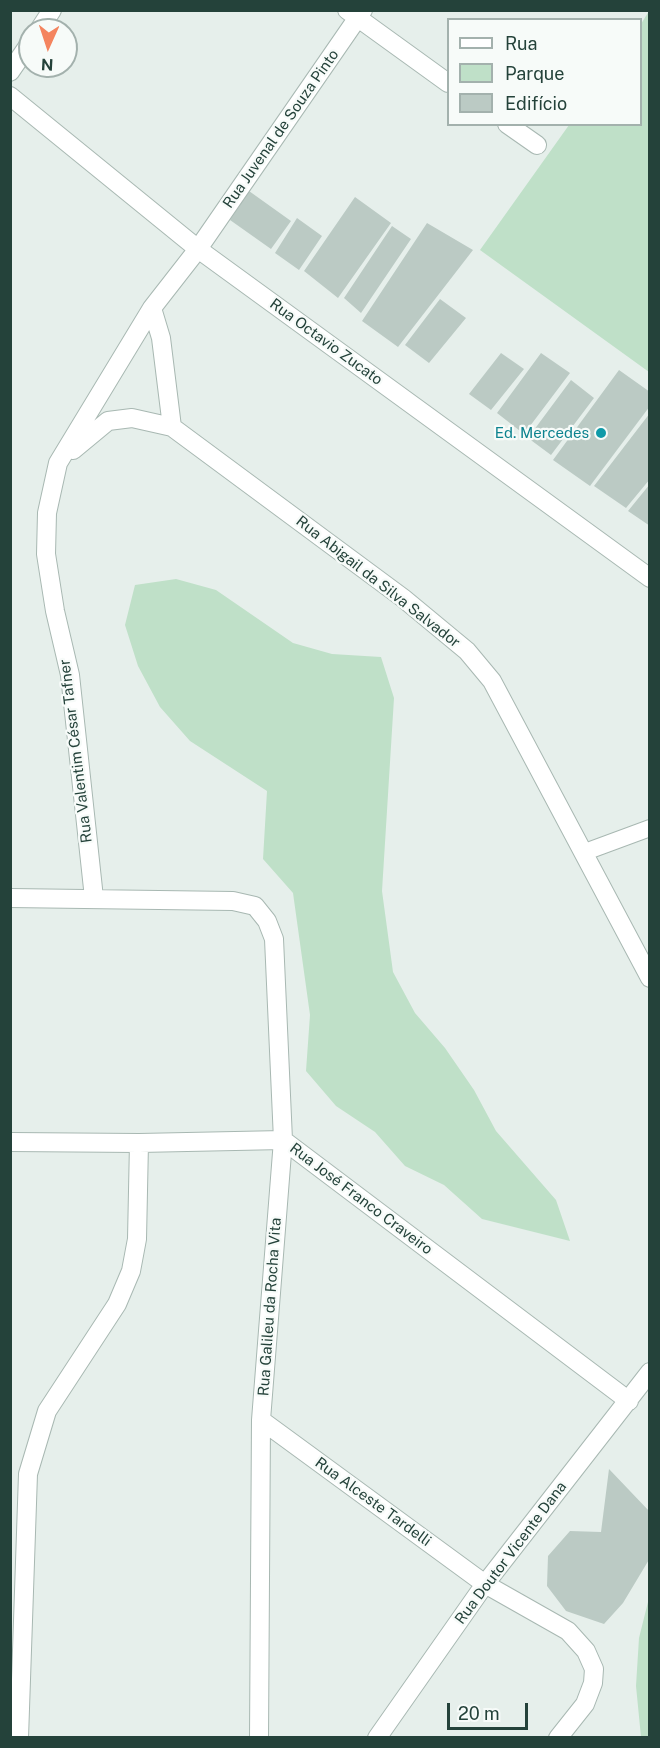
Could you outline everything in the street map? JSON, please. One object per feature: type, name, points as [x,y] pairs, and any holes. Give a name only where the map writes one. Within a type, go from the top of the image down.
[{"type":"street","points":[[356,13],[447,82]]},
{"type":"street","name":"Rua Juvenal de Souza Pinto","points":[[198,249],[356,13]]},
{"type":"street","name":"Rua Octavio Zucato","points":[[10,96],[198,249],[650,578]]},
{"type":"street","points":[[510,126],[537,145]]},
{"type":"street","name":"Rua Valentim César Tafner","points":[[94,898],[70,675],[54,611],[46,554],[47,513],[58,463],[152,308],[198,249]]},
{"type":"street","points":[[58,463],[108,422],[132,418],[172,427],[161,338],[152,308]]},
{"type":"street","name":"Rua Abigail da Silva Salvador","points":[[172,427],[403,598],[467,651],[492,681],[650,978]]},
{"type":"street","points":[[10,898],[94,898]]},
{"type":"street","name":"Rua Galileu da Rocha Vita","points":[[94,898],[233,901],[255,906],[267,921],[274,939],[283,1140],[261,1420],[259,1737]]},
{"type":"street","name":"Rua José Franco Craveiro","points":[[10,1142],[139,1143],[283,1140],[628,1401]]},
{"type":"street","points":[[19,1737],[16,1666],[28,1474],[47,1412],[117,1305],[130,1271],[137,1239],[139,1143]]},
{"type":"street","name":"Rua Doutor Vicente Dana","points":[[377,1737],[484,1584],[650,1372]]},
{"type":"street","name":"Rua Alceste Tardelli","points":[[261,1420],[484,1584],[568,1631],[586,1651],[594,1669],[593,1683],[585,1704],[558,1737]]},
{"type":"lane","points":[[585,852],[650,828]]},
{"type":"green space","points":[[649,11],[649,372],[480,250],[568,126],[642,126],[642,22]]},
{"type":"green space","points":[[176,579],[216,590],[293,643],[332,654],[381,657],[394,698],[382,891],[393,972],[415,1013],[445,1048],[474,1090],[496,1131],[556,1200],[570,1241],[482,1219],[444,1185],[405,1166],[375,1132],[336,1106],[306,1071],[310,1015],[293,893],[263,859],[267,791],[190,741],[160,707],[138,666],[125,625],[135,585]]},
{"type":"green space","points":[[649,1598],[649,1737],[641,1737],[636,1686],[639,1638]]},
{"type":"building","points":[[249,191],[291,221],[271,249],[230,220]]},
{"type":"building","points":[[355,197],[391,223],[338,298],[304,271]]},
{"type":"building","points":[[297,218],[322,236],[299,270],[275,253]]},
{"type":"building","points":[[427,223],[473,250],[398,347],[362,321]]},
{"type":"building","points":[[392,226],[411,239],[361,313],[344,298]]},
{"type":"building","points":[[440,299],[466,318],[429,363],[405,345]]},
{"type":"building","points":[[501,353],[524,369],[491,410],[469,394]]},
{"type":"building","points":[[541,353],[570,373],[524,434],[497,413]]},
{"type":"building","name":"Ed. Mercedes","points":[[619,370],[650,392],[650,406],[590,486],[553,460]]},
{"type":"building","points":[[571,380],[594,398],[551,455],[528,438]]},
{"type":"building","points":[[650,413],[650,479],[626,508],[594,486]]},
{"type":"building","points":[[650,484],[650,526],[628,511]]},
{"type":"building","points":[[609,1469],[650,1512],[650,1558],[623,1603],[604,1624],[566,1611],[547,1586],[548,1556],[570,1531],[601,1532]]},
{"type":"place","name":"Ed. Mercedes","points":[[601,433]]}]
